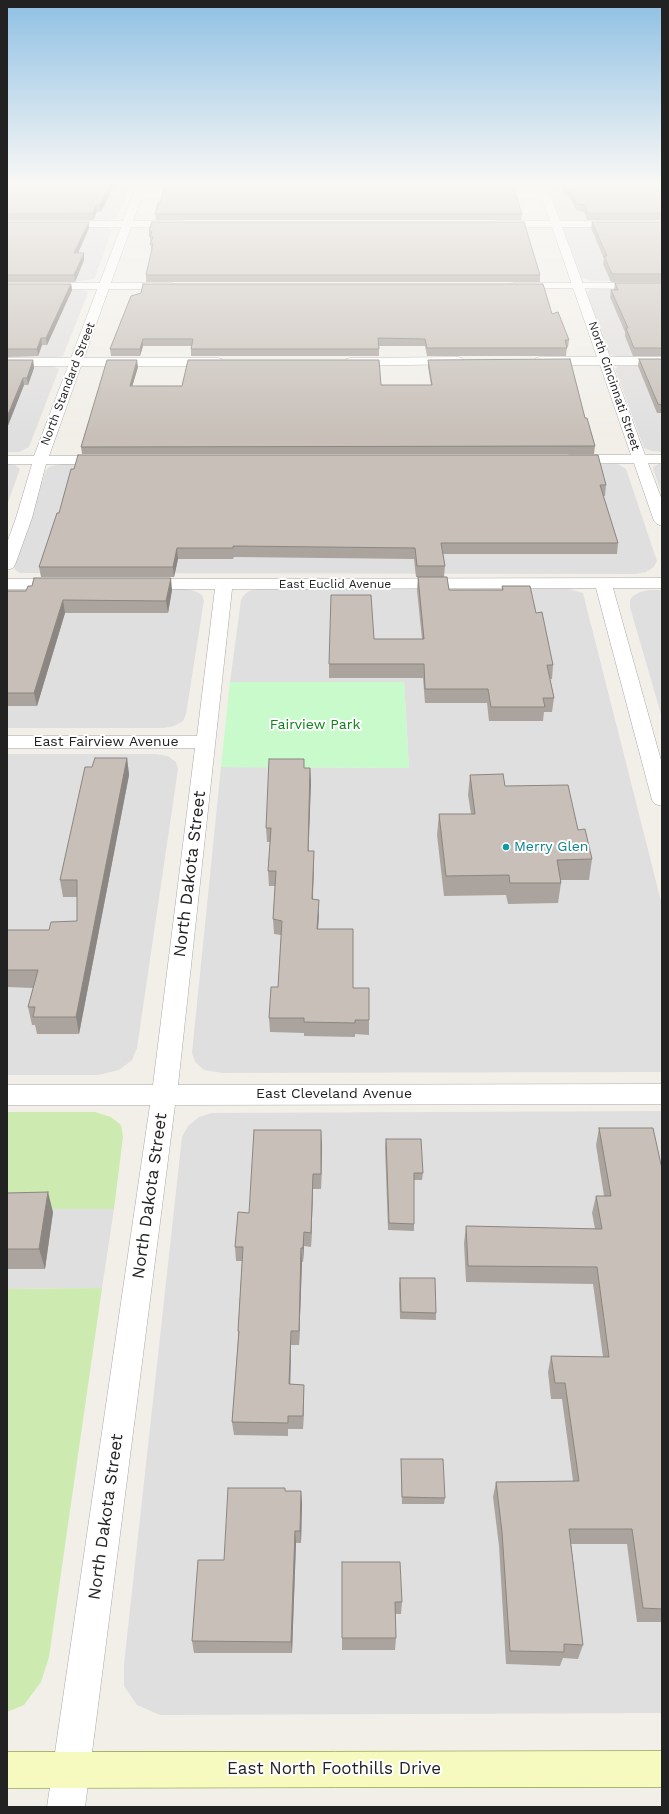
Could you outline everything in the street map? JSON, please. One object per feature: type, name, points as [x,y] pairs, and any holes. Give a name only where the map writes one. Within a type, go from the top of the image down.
[{"type":"main road","name":"East North Foothills Drive","points":[[7,1770],[662,1769]]},
{"type":"street","name":"North Standard Street","points":[[7,565],[24,518],[40,460],[111,268]]},
{"type":"street","name":"North Cincinnati Street","points":[[572,268],[662,521]]},
{"type":"street","points":[[7,286],[184,286]]},
{"type":"street","points":[[500,286],[662,286]]},
{"type":"street","points":[[340,362],[468,361]]},
{"type":"street","points":[[524,361],[662,361]]},
{"type":"street","points":[[7,362],[229,362]]},
{"type":"street","points":[[559,459],[662,459]]},
{"type":"street","points":[[7,460],[120,460]]},
{"type":"street","points":[[7,531],[24,518]]},
{"type":"street","points":[[602,583],[654,743],[662,800]]},
{"type":"street","name":"East Euclid Avenue","points":[[123,584],[662,583]]},
{"type":"street","points":[[7,584],[77,584]]},
{"type":"street","name":"North Dakota Street","points":[[66,1807],[164,1095],[224,584]]},
{"type":"street","name":"East Fairview Avenue","points":[[7,742],[206,742]]},
{"type":"street","name":"East Cleveland Avenue","points":[[7,1095],[662,1094]]},
{"type":"shaded area","points":[[7,268],[99,268],[95,278],[83,281],[7,281]]},
{"type":"shaded area","points":[[578,268],[662,268],[662,281],[592,281],[582,278]]},
{"type":"shaded area","points":[[662,289],[662,357],[617,357],[609,354],[587,293],[589,290]]},
{"type":"shaded area","points":[[7,290],[87,291],[88,293],[63,356],[7,357]]},
{"type":"shaded area","points":[[7,366],[52,366],[59,369],[29,447],[19,452],[7,452]]},
{"type":"shaded area","points":[[618,366],[662,366],[662,452],[644,448],[615,369]]},
{"type":"shaded area","points":[[7,464],[15,465],[20,469],[7,505]]},
{"type":"shaded area","points":[[61,464],[618,464],[626,469],[657,561],[654,567],[646,572],[635,574],[20,573],[15,570],[14,567],[46,470],[49,467]]},
{"type":"shaded area","points":[[658,464],[662,464],[662,494],[653,469],[653,467]]},
{"type":"shaded area","points":[[186,589],[195,591],[202,595],[204,600],[186,714],[183,721],[174,726],[164,728],[7,728],[7,590]]},
{"type":"shaded area","points":[[258,589],[570,589],[583,593],[662,905],[662,1072],[222,1073],[204,1070],[195,1062],[192,1053],[221,767],[409,768],[404,682],[230,682],[241,600],[249,591]]},
{"type":"shaded area","points":[[662,590],[662,718],[630,607],[630,600],[633,596],[640,592]]},
{"type":"shaded area","points":[[7,754],[156,754],[168,756],[176,762],[178,769],[137,1048],[132,1060],[119,1070],[98,1075],[7,1075]]},
{"type":"shaded area","points":[[662,1111],[662,1713],[160,1715],[137,1705],[124,1686],[124,1664],[182,1137],[188,1126],[199,1117],[212,1113]]},
{"type":"shaded area","points":[[7,1209],[114,1209],[102,1288],[7,1289]]},
{"type":"green space","name":"Fairview Park","points":[[230,682],[404,682],[409,768],[221,767]]},
{"type":"green space","points":[[7,1112],[95,1112],[111,1117],[121,1125],[123,1137],[114,1209],[7,1209]]},
{"type":"green space","points":[[102,1288],[49,1657],[41,1682],[24,1705],[7,1712],[7,1289]]},
{"type":"building","points":[[7,268],[77,268],[74,275],[7,275]]},
{"type":"building","points":[[148,268],[538,268],[540,275],[146,275]]},
{"type":"building","points":[[609,268],[662,268],[662,274],[612,274]]},
{"type":"building","points":[[615,283],[662,283],[662,348],[634,348],[626,328],[628,328],[611,290],[618,290]]},
{"type":"building","points":[[7,284],[71,284],[46,338],[41,338],[37,349],[7,349]]},
{"type":"building","points":[[143,284],[543,284],[552,314],[558,312],[569,340],[565,340],[567,348],[427,348],[425,339],[378,338],[379,349],[191,349],[193,339],[143,339],[140,349],[110,349],[131,296],[141,293]]},
{"type":"building","points":[[570,359],[585,418],[587,418],[595,446],[81,447],[107,360],[137,360],[130,386],[182,386],[188,360],[379,360],[381,385],[432,385],[428,360]]},
{"type":"building","points":[[639,359],[662,359],[662,405],[658,404]]},
{"type":"building","points":[[7,360],[33,360],[27,378],[23,378],[7,417]]},
{"type":"building","points":[[78,455],[598,455],[606,485],[600,485],[618,543],[441,543],[445,566],[417,566],[415,548],[233,546],[233,548],[177,548],[173,567],[39,567],[57,513],[59,513],[71,469],[74,469]]},
{"type":"building","points":[[418,577],[447,577],[449,590],[503,590],[502,586],[530,586],[536,613],[542,612],[553,665],[547,665],[554,698],[543,698],[545,707],[491,707],[488,689],[425,689],[424,664],[329,664],[331,595],[371,595],[374,639],[424,639]]},
{"type":"building","points":[[34,578],[171,578],[166,601],[63,600],[34,693],[7,693],[7,591],[26,591],[28,586],[32,586]]},
{"type":"building","points":[[95,758],[127,758],[76,1017],[33,1017],[35,1007],[28,1007],[38,970],[7,970],[7,930],[49,930],[51,922],[77,921],[77,880],[60,880],[85,767],[92,767]]},
{"type":"building","points":[[269,759],[304,759],[304,768],[310,768],[308,851],[314,851],[312,899],[319,900],[317,929],[353,929],[353,988],[369,988],[369,1020],[355,1020],[355,1023],[304,1022],[304,1018],[269,1018],[271,987],[278,987],[282,921],[273,919],[276,871],[268,871],[271,828],[266,828]]},
{"type":"building","name":"Merry Glen","points":[[503,774],[505,786],[568,785],[578,830],[585,829],[592,859],[557,860],[561,883],[510,883],[509,875],[446,876],[439,814],[475,814],[470,775]]},
{"type":"building","points":[[599,1128],[653,1128],[662,1169],[662,1609],[643,1608],[632,1529],[569,1529],[583,1645],[564,1644],[564,1652],[510,1651],[502,1532],[496,1482],[579,1481],[565,1383],[555,1383],[551,1356],[609,1357],[597,1267],[468,1266],[466,1226],[602,1229],[596,1196],[611,1196]]},
{"type":"building","points":[[254,1130],[321,1130],[321,1174],[313,1174],[311,1233],[304,1232],[303,1248],[301,1248],[299,1331],[291,1331],[289,1384],[304,1385],[303,1416],[288,1416],[288,1423],[232,1422],[239,1331],[243,1247],[235,1247],[238,1212],[249,1213]]},
{"type":"building","points":[[386,1139],[421,1139],[423,1173],[414,1173],[414,1224],[389,1223]]},
{"type":"building","points":[[48,1192],[39,1249],[7,1249],[7,1193]]},
{"type":"building","points":[[400,1278],[435,1278],[436,1313],[401,1312]]},
{"type":"building","points":[[401,1459],[443,1459],[445,1498],[402,1497]]},
{"type":"building","points":[[228,1488],[285,1488],[285,1491],[301,1491],[300,1531],[295,1531],[291,1642],[192,1641],[198,1560],[224,1560]]},
{"type":"building","points":[[342,1562],[400,1562],[402,1602],[395,1602],[396,1638],[342,1638]]},
{"type":"place","name":"Merry Glen","points":[[506,847]]}]
